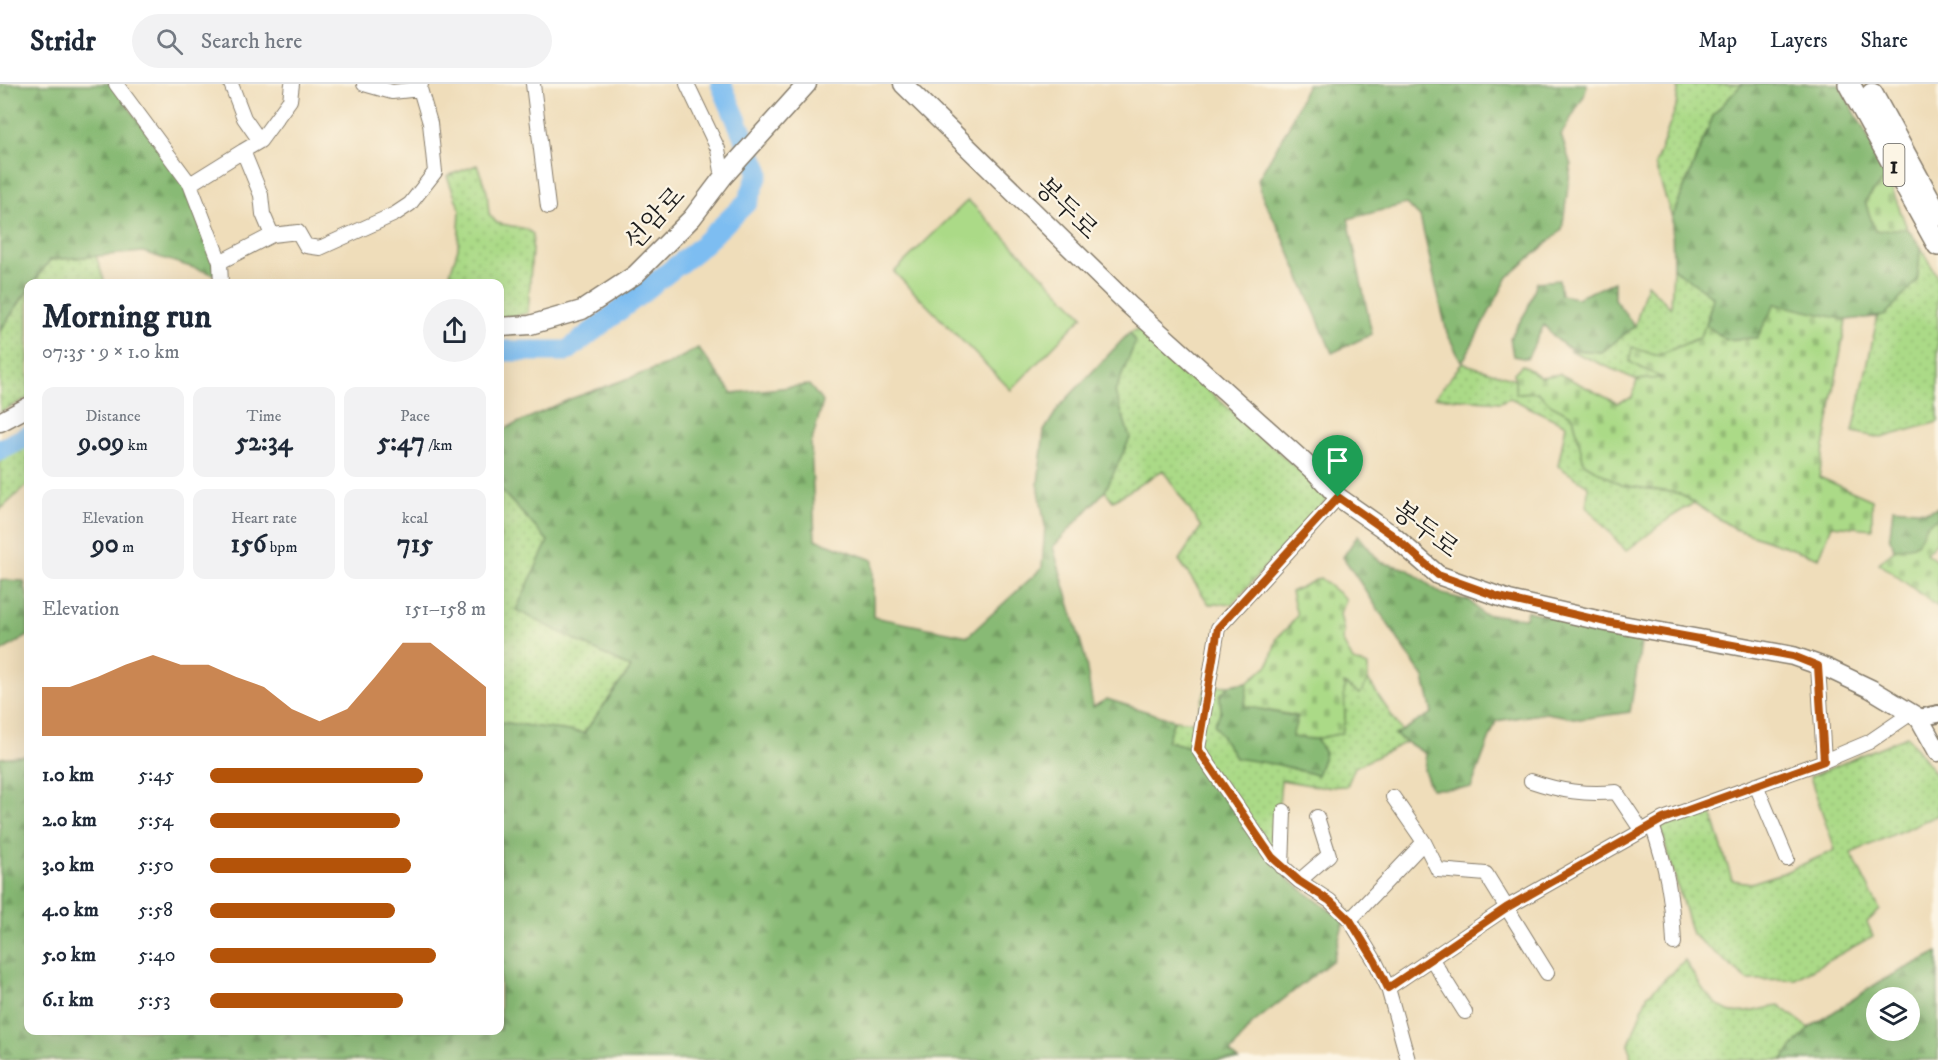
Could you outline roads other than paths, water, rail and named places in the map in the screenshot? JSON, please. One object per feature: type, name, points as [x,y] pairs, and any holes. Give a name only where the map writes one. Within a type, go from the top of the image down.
[{"type":"main road","name":"선암로","points":[[504,327],[530,325],[582,310],[635,275],[692,218],[727,173],[807,84]]},
{"type":"main road","name":"봉두로","points":[[903,84],[1129,305],[1316,473],[1338,497],[1391,534],[1438,575],[1499,597],[1606,622],[1793,656],[1871,689],[1915,716],[1938,752]]},
{"type":"main road","name":"1","points":[[1849,84],[1938,245]]},
{"type":"main road","name":"1","points":[[1866,84],[1938,214]]},
{"type":"main road","points":[[0,422],[24,409]]},
{"type":"street","points":[[116,84],[190,184],[220,262],[221,279]]},
{"type":"street","points":[[231,84],[244,118],[260,141]]},
{"type":"street","points":[[190,184],[260,141],[290,100],[292,84]]},
{"type":"street","points":[[220,262],[272,234],[298,232],[306,246],[320,248],[395,214],[410,204],[435,172],[429,123],[421,87],[392,92],[364,84]]},
{"type":"street","points":[[533,84],[548,207]]},
{"type":"street","points":[[687,84],[727,173]]},
{"type":"street","points":[[243,151],[261,195],[263,214],[272,234]]},
{"type":"street","points":[[1338,497],[1218,628],[1198,749],[1272,857],[1299,881],[1330,901],[1350,920],[1375,961],[1388,988],[1408,1060]]},
{"type":"street","points":[[1818,666],[1824,761]]},
{"type":"street","points":[[1388,988],[1506,908],[1663,819],[1824,761],[1869,742],[1915,716],[1938,714]]},
{"type":"street","points":[[1531,781],[1589,795],[1616,792],[1647,828],[1665,864],[1672,905],[1674,943]]},
{"type":"street","points":[[1756,785],[1787,859]]},
{"type":"street","points":[[1393,797],[1424,842],[1438,870],[1486,874],[1547,973]]},
{"type":"street","points":[[1282,867],[1284,811]]},
{"type":"street","points":[[1299,881],[1329,855],[1317,817]]},
{"type":"street","points":[[1350,920],[1424,842]]},
{"type":"street","points":[[1431,958],[1465,1012]]},
{"type":"waterway","points":[[504,351],[567,351],[697,250],[748,201],[759,172],[721,84]]},
{"type":"waterway","points":[[0,450],[24,438]]}]
